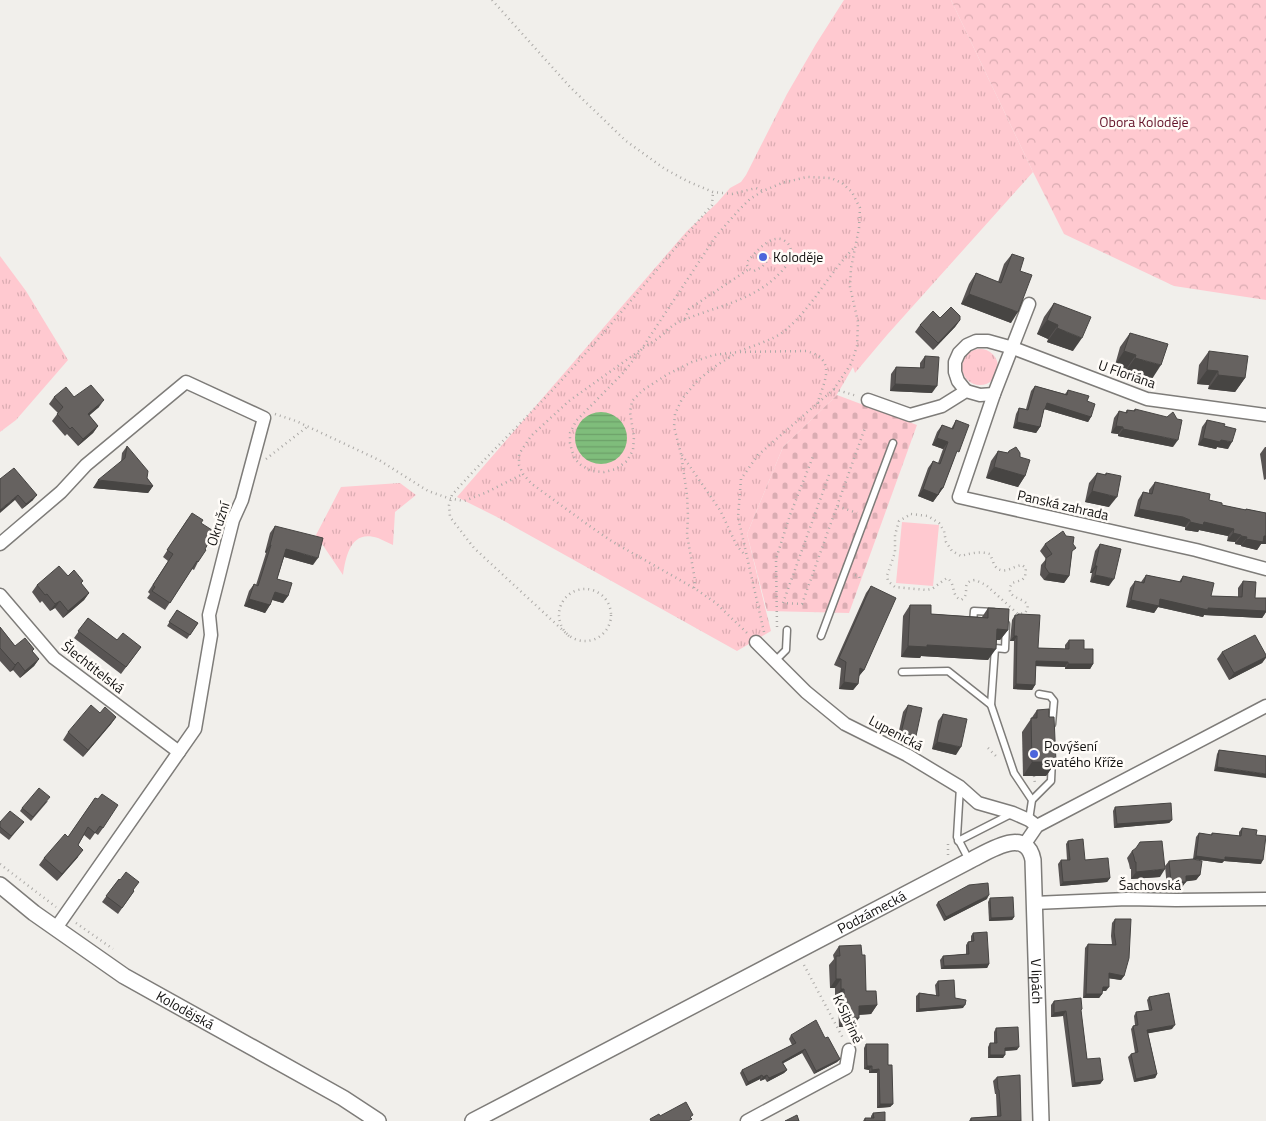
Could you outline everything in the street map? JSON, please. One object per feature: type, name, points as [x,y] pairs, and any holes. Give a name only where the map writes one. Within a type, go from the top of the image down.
[{"type":"street","name":"Panská zahrada","points":[[1029,304],[994,394],[959,497],[1196,550],[1266,569]]},
{"type":"street","points":[[994,394],[980,395],[966,391],[958,381],[955,372],[955,362],[959,353],[967,345],[976,341],[988,341],[1013,348]]},
{"type":"street","name":"U Floriána","points":[[1013,348],[1147,400],[1266,415]]},
{"type":"street","points":[[0,544],[61,492],[86,465],[186,382],[264,418],[262,424]]},
{"type":"street","points":[[868,400],[910,416],[942,406],[966,391]]},
{"type":"street","name":"Okružní","points":[[56,928],[194,729],[211,635],[209,615],[233,520],[254,465],[262,424]]},
{"type":"street","name":"Šlechtitelská","points":[[0,595],[54,658],[178,752]]},
{"type":"street","name":"Lupenická","points":[[761,639],[777,662],[806,692],[845,724],[907,755],[960,787],[978,803],[1012,813],[1033,823]]},
{"type":"street","points":[[1024,845],[1033,823],[1266,706]]},
{"type":"street","name":"Podzámecká","points":[[473,1121],[969,861],[1009,843],[1015,842],[1024,845]]},
{"type":"street","name":"V lipách","points":[[1024,845],[1032,856],[1041,1121]]},
{"type":"street","name":"Kolodějská","points":[[0,885],[34,913],[124,976],[342,1098],[378,1121]]},
{"type":"street","name":"Šachovská","points":[[1034,903],[1127,899],[1266,899]]},
{"type":"street","name":"K Sibřině","points":[[747,1121],[846,1068],[849,1050]]},
{"type":"lane","points":[[821,636],[893,443]]},
{"type":"lane","points":[[973,622],[974,611],[999,612]]},
{"type":"lane","points":[[1007,613],[1005,649],[995,648],[991,705],[1014,773],[1032,800],[1033,823]]},
{"type":"lane","points":[[777,662],[778,658],[786,650],[787,630]]},
{"type":"lane","points":[[902,672],[948,671],[991,705]]},
{"type":"lane","points":[[1039,694],[1050,696],[1054,701],[1052,733]]},
{"type":"lane","points":[[1032,800],[1051,781],[1052,752]]},
{"type":"lane","points":[[960,787],[957,837],[969,861]]},
{"type":"lane","points":[[958,840],[1012,813]]},
{"type":"path","points":[[492,0],[570,87],[626,141],[665,169],[713,192],[732,194],[756,188],[763,190]]},
{"type":"path","points":[[761,639],[738,517],[741,479],[758,455],[817,404],[834,389],[851,364],[857,346],[858,322],[850,288],[851,268],[859,228],[860,208],[852,192],[842,183],[831,178],[807,176],[763,190],[750,199],[716,236],[641,350],[624,372],[576,421],[570,433],[570,443],[575,459],[581,464],[591,471],[604,472],[616,470],[627,461],[633,450],[634,437],[630,412],[632,401],[643,390],[692,362],[738,352],[806,351],[815,353],[823,359],[827,368],[826,378],[817,404]]},
{"type":"path","points":[[569,636],[560,624],[559,617],[559,609],[566,596],[579,588],[587,588],[601,593],[606,598],[612,612],[609,627],[604,633],[598,638],[584,641],[576,640],[569,636],[474,548],[450,517],[450,499],[477,466],[559,382],[624,308],[712,205],[713,192]]},
{"type":"path","points":[[761,639],[694,588],[590,528],[532,484],[522,474],[519,465],[519,454],[531,436],[569,401],[675,324],[734,303],[755,293],[771,282],[782,272],[789,260],[790,246],[785,240],[778,238],[770,240],[748,261],[747,265],[754,272],[762,267],[772,255]]},
{"type":"path","points":[[694,588],[695,580],[687,535],[687,495],[681,454],[674,426],[675,414],[682,400],[698,380],[717,365],[738,352],[782,333],[800,316],[855,248]]},
{"type":"path","points":[[685,320],[689,309],[750,269]]},
{"type":"path","points":[[834,389],[868,400]]},
{"type":"path","points":[[262,424],[275,414],[308,427],[376,459],[428,491],[450,499],[464,501],[485,493],[522,474]]},
{"type":"path","points":[[254,465],[308,427]]},
{"type":"path","points":[[830,476],[784,604],[802,604],[837,506],[849,466],[865,428]]},
{"type":"path","points":[[681,454],[720,510],[737,546],[746,556]]},
{"type":"path","points":[[777,612],[776,559],[814,454]]},
{"type":"path","points":[[837,506],[866,516]]},
{"type":"path","points":[[911,514],[928,516],[939,523],[944,531],[946,542],[952,551],[961,556],[986,552],[990,554],[994,564],[1000,570],[1006,571],[1022,565],[1026,568],[1025,577],[1012,583],[1010,593],[1025,602],[1027,609],[1025,613],[1018,614],[986,585],[975,580],[968,582],[966,595],[961,600],[954,594],[953,583],[947,578],[932,589],[926,590],[895,586],[888,581],[887,576],[895,552],[895,535],[899,521],[911,514]]},
{"type":"path","name":"K Sibřině","points":[[804,965],[849,1050]]},
{"type":"green space","points":[[844,0],[951,0],[1033,172],[855,373],[853,367],[836,396],[783,447],[747,534],[771,631],[737,651],[497,517],[457,497],[687,231],[730,188],[741,182],[787,94]]},
{"type":"green space","name":"Obora Koloděje","points":[[951,0],[1266,0],[1266,300],[1174,286],[1064,234]]},
{"type":"green space","points":[[0,256],[26,291],[68,360],[16,420],[0,432]]},
{"type":"green space","points":[[980,349],[987,350],[993,354],[997,360],[997,374],[993,380],[987,384],[980,385],[973,384],[967,380],[963,374],[962,367],[963,360],[967,354],[973,350]]},
{"type":"green space","points":[[837,395],[917,425],[849,613],[767,611],[747,534],[783,447]]},
{"type":"green space","points":[[400,483],[416,495],[395,512],[393,545],[369,536],[356,540],[348,552],[343,575],[316,535],[341,487]]},
{"type":"green space","points":[[902,522],[939,525],[933,586],[896,583]]},
{"type":"shaded area","points":[[596,412],[606,412],[620,419],[627,433],[627,443],[620,457],[606,464],[596,464],[586,460],[579,453],[575,443],[575,433],[579,423],[586,416]]},
{"type":"building","points":[[1012,254],[1024,258],[1020,271],[1032,275],[1018,312],[969,294],[976,273],[1001,283]]},
{"type":"building","points":[[1054,303],[1091,317],[1082,338],[1057,328],[1058,325],[1047,320]]},
{"type":"building","points":[[951,307],[960,316],[960,320],[938,343],[920,325],[933,311],[940,318]]},
{"type":"building","points":[[1130,333],[1168,344],[1161,365],[1135,358],[1136,355],[1124,351]]},
{"type":"building","points":[[1209,351],[1248,356],[1245,378],[1218,375],[1218,371],[1207,370]]},
{"type":"building","points":[[925,356],[939,357],[937,386],[895,384],[896,367],[924,368]]},
{"type":"building","points":[[91,385],[104,400],[88,414],[98,426],[83,439],[72,427],[70,429],[57,414],[63,407],[54,397],[66,387],[74,397]]},
{"type":"building","points":[[1035,386],[1067,395],[1068,390],[1089,396],[1087,401],[1095,404],[1091,417],[1047,403],[1040,427],[1017,422],[1019,408],[1028,410]]},
{"type":"building","points":[[1135,409],[1167,417],[1173,412],[1177,419],[1182,420],[1178,440],[1116,426],[1119,411],[1127,413],[1127,410],[1135,411]]},
{"type":"building","points":[[956,420],[969,425],[959,452],[957,451],[943,488],[941,488],[938,495],[923,489],[933,461],[940,464],[948,442],[937,438],[942,425],[953,429]]},
{"type":"building","points":[[1207,420],[1225,424],[1224,426],[1236,429],[1232,442],[1221,440],[1220,442],[1203,438]]},
{"type":"building","points":[[127,446],[148,471],[147,478],[153,486],[98,480],[125,458]]},
{"type":"building","points":[[1016,447],[1020,457],[1030,460],[1025,476],[994,467],[998,451],[1008,453]]},
{"type":"building","points":[[14,468],[37,495],[26,504],[18,495],[0,510],[0,479]]},
{"type":"building","points":[[1097,473],[1121,476],[1117,497],[1092,491]]},
{"type":"building","points":[[1155,482],[1210,494],[1209,500],[1222,503],[1222,505],[1266,513],[1266,536],[1264,536],[1263,542],[1246,539],[1247,537],[1233,533],[1234,529],[1204,522],[1203,525],[1190,522],[1190,520],[1183,517],[1139,509],[1143,492],[1152,494]]},
{"type":"building","points":[[192,513],[203,520],[201,523],[215,532],[206,550],[170,603],[152,591],[155,587],[153,585],[173,554],[167,550]]},
{"type":"building","points":[[275,526],[323,538],[318,558],[286,549],[277,579],[292,583],[288,596],[275,592],[270,605],[249,599],[254,584],[258,586]]},
{"type":"building","points":[[1063,531],[1066,536],[1074,537],[1073,544],[1076,548],[1072,551],[1069,576],[1049,573],[1045,567],[1046,558],[1052,554],[1045,544]]},
{"type":"building","points":[[1100,544],[1121,549],[1114,579],[1095,575]]},
{"type":"building","points":[[59,566],[68,576],[74,570],[83,581],[81,583],[89,593],[68,611],[60,601],[55,604],[37,585]]},
{"type":"building","points":[[1146,575],[1181,582],[1183,576],[1214,583],[1211,596],[1242,597],[1243,581],[1256,582],[1255,598],[1266,598],[1266,611],[1208,608],[1208,610],[1160,599],[1159,606],[1131,600],[1135,581],[1144,583]]},
{"type":"building","points":[[871,586],[896,598],[864,670],[860,668],[858,684],[844,682],[846,662],[839,658]]},
{"type":"building","points":[[910,605],[931,605],[931,614],[988,618],[988,608],[1009,609],[1008,630],[997,629],[996,649],[927,645],[927,647],[908,646]]},
{"type":"building","points":[[177,610],[198,623],[190,635],[169,622]]},
{"type":"building","points":[[1015,615],[1040,615],[1038,648],[1069,649],[1069,640],[1084,640],[1084,649],[1093,649],[1093,664],[1036,661],[1035,685],[1016,684],[1017,636],[1014,636]]},
{"type":"building","points":[[88,618],[117,640],[123,633],[141,647],[126,667],[78,631]]},
{"type":"building","points":[[0,627],[15,646],[25,638],[34,649],[32,651],[39,659],[25,671],[18,662],[15,665],[0,648]]},
{"type":"building","points":[[1255,635],[1266,657],[1234,673],[1222,652]]},
{"type":"building","points":[[91,705],[100,713],[105,707],[116,717],[88,750],[68,732]]},
{"type":"building","points":[[908,705],[922,708],[916,736],[901,733]]},
{"type":"building","points":[[1049,709],[1049,717],[1054,717],[1056,762],[1032,762],[1031,718],[1037,718],[1037,710]]},
{"type":"building","points":[[943,714],[967,719],[961,747],[937,742]]},
{"type":"building","points":[[1219,750],[1266,756],[1266,774],[1217,767]]},
{"type":"building","points":[[39,788],[50,797],[33,817],[22,808]]},
{"type":"building","points":[[102,794],[118,805],[103,828],[100,826],[95,833],[88,827],[78,845],[83,850],[62,874],[44,858],[65,834],[68,837],[95,798],[98,799]]},
{"type":"building","points":[[1171,803],[1172,820],[1117,824],[1115,807]]},
{"type":"building","points":[[10,811],[24,822],[11,836],[0,827],[0,822]]},
{"type":"building","points":[[1242,828],[1257,830],[1256,835],[1266,836],[1263,860],[1225,857],[1225,860],[1196,856],[1199,833],[1241,836]]},
{"type":"building","points":[[1083,839],[1085,860],[1108,858],[1110,878],[1063,882],[1061,860],[1070,860],[1068,841]]},
{"type":"building","points":[[1162,841],[1165,869],[1136,872],[1136,862],[1132,851],[1140,842]]},
{"type":"building","points":[[1193,859],[1202,861],[1200,875],[1186,876],[1186,882],[1171,882],[1169,861]]},
{"type":"building","points":[[126,872],[139,882],[122,908],[106,896]]},
{"type":"building","points":[[988,883],[989,895],[946,917],[938,902],[969,885]]},
{"type":"building","points":[[1013,897],[1014,917],[991,918],[990,898]]},
{"type":"building","points":[[1115,919],[1131,919],[1129,958],[1124,976],[1109,973],[1109,987],[1103,987],[1102,994],[1086,994],[1088,944],[1116,945]]},
{"type":"building","points":[[987,932],[989,964],[944,966],[943,956],[969,954],[968,942],[974,941],[973,933]]},
{"type":"building","points":[[861,945],[862,955],[865,955],[866,991],[876,991],[877,1005],[859,1006],[859,1018],[845,1018],[844,989],[841,989],[841,979],[836,979],[836,956],[840,956],[839,946]]},
{"type":"building","points":[[954,980],[955,998],[966,1000],[965,1005],[919,1009],[919,993],[939,996],[938,981]]},
{"type":"building","points":[[1169,993],[1175,1025],[1147,1030],[1157,1074],[1136,1079],[1131,1054],[1138,1052],[1133,1026],[1138,1025],[1136,1012],[1152,1010],[1149,997]]},
{"type":"building","points":[[1081,998],[1087,1059],[1100,1058],[1103,1080],[1075,1083],[1066,1011],[1054,1013],[1054,1001]]},
{"type":"building","points":[[816,1020],[825,1038],[828,1037],[840,1059],[816,1071],[805,1049],[782,1062],[787,1070],[769,1078],[767,1075],[763,1077],[762,1075],[748,1082],[742,1070],[796,1043],[791,1035]]},
{"type":"building","points":[[1018,1027],[1019,1047],[1005,1048],[1005,1055],[990,1055],[990,1043],[997,1043],[996,1028]]},
{"type":"building","points":[[866,1044],[888,1044],[888,1065],[892,1065],[893,1104],[880,1104],[879,1069],[872,1070],[872,1066],[867,1066]]},
{"type":"building","points":[[1020,1075],[1021,1121],[971,1121],[971,1118],[1001,1116],[997,1077]]},
{"type":"building","points":[[686,1102],[693,1115],[690,1117],[692,1119],[688,1121],[651,1121],[650,1119],[659,1114],[660,1116]]},
{"type":"building","points":[[885,1112],[885,1121],[865,1121],[865,1118],[874,1118],[873,1113]]},
{"type":"building","points":[[797,1115],[799,1121],[785,1121]]},
{"type":"place","name":"Koloděje","points":[[763,257]]},
{"type":"place","name":"Povýšení svatého Kříže","points":[[1034,754]]}]
